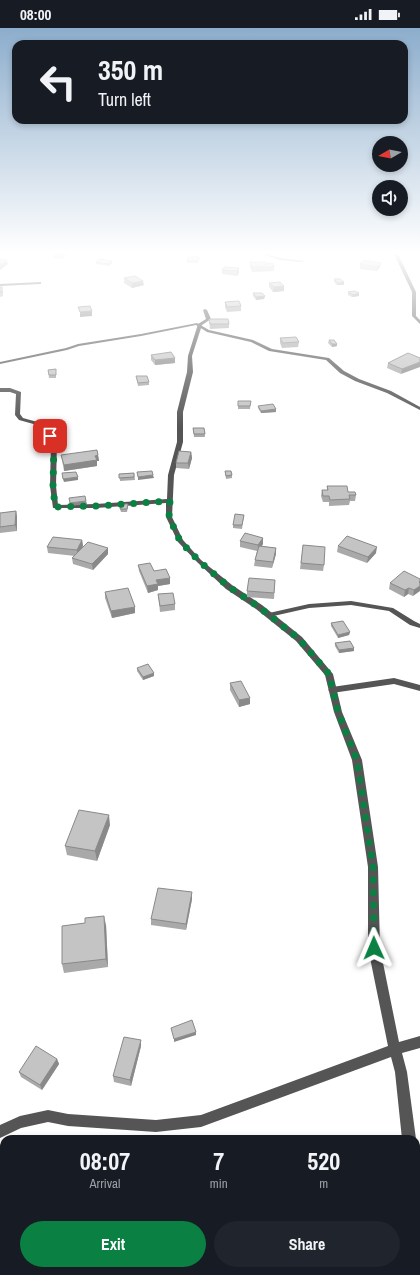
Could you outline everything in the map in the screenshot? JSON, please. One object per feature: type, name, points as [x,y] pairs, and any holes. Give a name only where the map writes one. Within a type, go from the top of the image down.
[{"type":"street","points":[[206,312],[209,319],[200,324],[190,356],[190,372],[180,412],[180,442],[171,475],[169,517],[180,541],[199,561],[229,587],[269,615],[299,639],[329,674],[338,712],[357,760],[373,867],[374,948],[401,1072],[409,1135]]},
{"type":"street","points":[[414,312],[414,316],[420,323]]},
{"type":"street","points":[[0,390],[10,390],[19,393],[17,414],[21,419],[39,424],[54,441],[53,486],[55,507],[170,501]]},
{"type":"street","points":[[0,1132],[20,1122],[48,1116],[68,1120],[156,1126],[201,1121],[395,1049],[420,1042]]},
{"type":"lane","points":[[0,363],[49,352],[67,350],[78,345],[141,335],[186,325],[200,324],[208,331],[252,341],[271,350],[327,359],[342,372],[357,380],[389,392],[420,409]]},
{"type":"lane","points":[[269,615],[308,606],[351,603],[391,609],[412,623],[420,626]]},
{"type":"lane","points":[[332,690],[394,680],[420,688]]},
{"type":"building","points":[[209,319],[228,319],[229,324],[210,324]]},
{"type":"building","points":[[296,337],[299,342],[283,343],[280,338]]},
{"type":"building","points":[[329,340],[334,340],[337,344],[332,344]]},
{"type":"building","points":[[171,352],[175,358],[155,360],[151,355]]},
{"type":"building","points":[[408,353],[420,358],[420,362],[402,369],[388,363]]},
{"type":"building","points":[[56,369],[56,375],[49,375],[48,370]]},
{"type":"building","points":[[136,376],[147,376],[149,382],[138,383]]},
{"type":"building","points":[[238,401],[251,401],[250,406],[238,406]]},
{"type":"building","points":[[273,404],[276,409],[261,411],[258,406]]},
{"type":"building","points":[[193,428],[204,428],[205,434],[194,434]]},
{"type":"building","points":[[97,450],[98,455],[95,456],[97,460],[64,465],[61,455]]},
{"type":"building","points":[[179,451],[191,452],[188,463],[176,463]]},
{"type":"building","points":[[152,471],[153,475],[138,477],[137,472]]},
{"type":"building","points":[[225,471],[231,471],[232,475],[226,476]]},
{"type":"building","points":[[76,472],[78,477],[63,479],[62,473]]},
{"type":"building","points":[[134,473],[134,477],[119,478],[119,474]]},
{"type":"building","points":[[327,486],[347,486],[348,492],[355,492],[356,495],[349,495],[350,499],[330,500],[329,496],[323,496],[322,490],[328,490]]},
{"type":"building","points":[[85,496],[86,501],[70,503],[69,498]]},
{"type":"building","points":[[122,504],[128,504],[127,509],[120,509]]},
{"type":"building","points":[[16,511],[15,525],[0,527],[0,513]]},
{"type":"building","points":[[235,514],[244,515],[242,525],[233,525]]},
{"type":"building","points":[[245,533],[263,538],[258,545],[240,541]]},
{"type":"building","points":[[347,536],[377,547],[368,557],[338,546]]},
{"type":"building","points":[[53,537],[82,540],[77,550],[47,547]]},
{"type":"building","points":[[88,542],[108,548],[92,564],[72,558]]},
{"type":"building","points":[[303,545],[325,547],[324,565],[301,563]]},
{"type":"building","points":[[259,546],[276,548],[273,562],[255,560]]},
{"type":"building","points":[[150,563],[154,571],[166,569],[170,578],[156,580],[158,584],[147,586],[138,565]]},
{"type":"building","points":[[404,571],[420,579],[420,586],[414,590],[409,588],[405,590],[390,583]]},
{"type":"building","points":[[249,578],[275,580],[274,593],[247,591]]},
{"type":"building","points":[[128,588],[135,607],[111,611],[105,592]]},
{"type":"building","points":[[173,593],[175,604],[160,606],[158,594]]},
{"type":"building","points":[[343,621],[350,632],[338,635],[331,623]]},
{"type":"building","points":[[350,641],[354,648],[339,650],[335,643]]},
{"type":"building","points":[[148,664],[154,673],[143,677],[137,668]]},
{"type":"building","points":[[241,681],[250,698],[239,700],[230,683]]},
{"type":"building","points":[[79,810],[109,815],[95,851],[65,846]]},
{"type":"building","points":[[158,888],[192,892],[186,924],[151,919]]},
{"type":"building","points":[[104,916],[106,959],[62,964],[62,926],[85,923],[85,918]]},
{"type":"building","points":[[192,1020],[196,1032],[174,1039],[171,1028]]},
{"type":"building","points":[[124,1037],[141,1040],[130,1080],[113,1076]]},
{"type":"building","points":[[36,1046],[57,1059],[40,1085],[19,1072]]},
{"type":"route","points":[[50,436],[54,441],[53,486],[55,507],[170,501],[169,517],[180,541],[199,561],[229,587],[259,607],[299,639],[329,674],[338,712],[357,760],[373,867],[374,948]]}]
